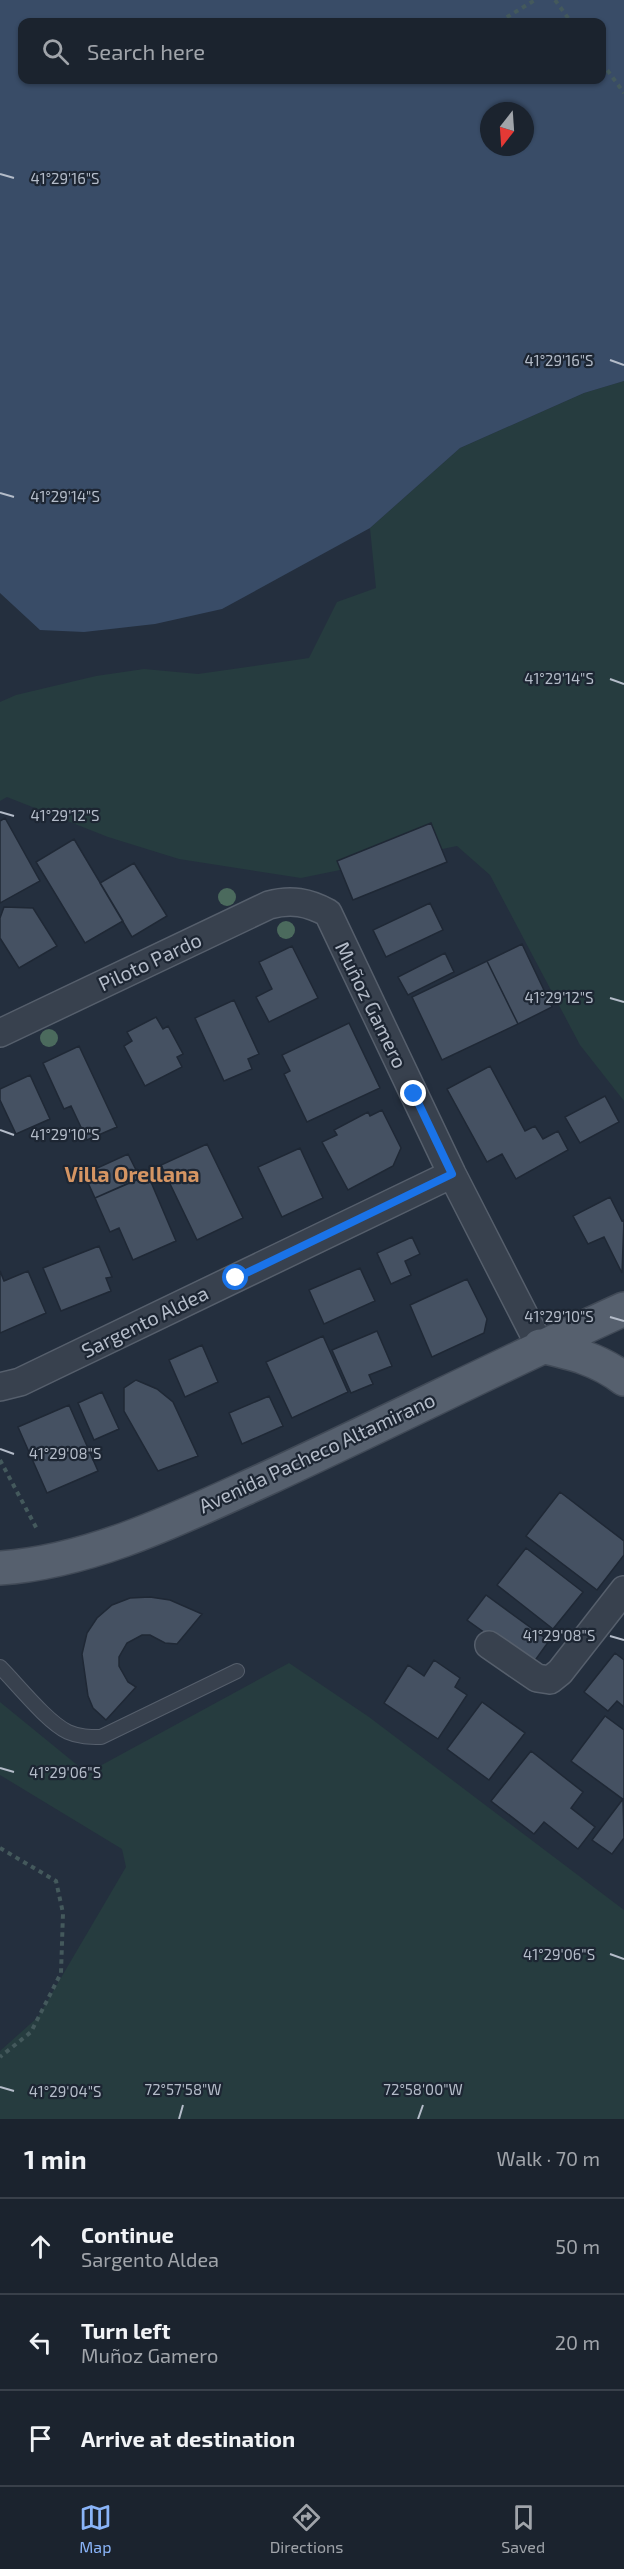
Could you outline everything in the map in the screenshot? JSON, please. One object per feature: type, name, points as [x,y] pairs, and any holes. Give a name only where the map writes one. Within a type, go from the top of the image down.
[{"type":"main road","name":"Avenida Pacheco Altamirano","points":[[0,1568],[56,1561],[93,1550],[184,1516],[331,1449],[540,1346],[621,1318]]},
{"type":"main road","points":[[540,1346],[579,1354],[595,1360],[624,1379]]},
{"type":"street","name":"Piloto Pardo","points":[[0,1033],[269,905],[284,901],[303,902]]},
{"type":"street","name":"Muñoz Gamero","points":[[303,902],[328,913],[452,1174],[540,1346]]},
{"type":"street","name":"Sargento Aldea","points":[[0,1387],[20,1382],[452,1174]]},
{"type":"street","points":[[489,1646],[537,1678],[550,1680],[560,1672],[624,1590]]},
{"type":"lane","points":[[0,1667],[58,1726],[78,1736],[88,1737],[101,1737],[237,1671]]},
{"type":"path","points":[[506,18],[535,0]]},
{"type":"path","points":[[555,0],[569,18]]},
{"type":"path","points":[[606,68],[624,93]]},
{"type":"path","points":[[0,1460],[56,1561]]},
{"type":"path","points":[[0,1848],[56,1881],[63,1913],[61,1973],[31,2032],[0,2057]]},
{"type":"green space","points":[[624,381],[624,1101],[580,1045],[490,875],[457,846],[301,878],[179,859],[108,837],[7,797],[0,801],[0,702],[16,695],[96,676],[144,669],[198,674],[309,658],[337,602],[376,588],[370,528],[460,448],[584,393]]},
{"type":"green space","points":[[289,1663],[369,1717],[624,1910],[624,2119],[0,2119],[0,2051],[38,2017],[126,1867],[122,1849],[0,1775],[0,1702],[87,1773]]},
{"type":"water","points":[[0,0],[624,0],[624,381],[584,393],[460,448],[370,528],[222,609],[155,624],[84,632],[40,630],[0,593]]},
{"type":"building","points":[[5,818],[40,881],[0,903],[0,821]]},
{"type":"building","points":[[431,823],[447,862],[353,900],[337,861]]},
{"type":"building","points":[[74,839],[123,921],[85,943],[36,862]]},
{"type":"building","points":[[134,863],[167,916],[132,937],[100,883]]},
{"type":"building","points":[[430,903],[443,930],[386,957],[373,930]]},
{"type":"building","points":[[4,907],[33,908],[57,946],[19,968],[0,938],[0,918]]},
{"type":"building","points":[[522,944],[552,1007],[518,1024],[487,961]]},
{"type":"building","points":[[292,946],[318,998],[269,1022],[256,997],[272,989],[259,962]]},
{"type":"building","points":[[445,953],[454,972],[408,995],[398,977]]},
{"type":"building","points":[[487,961],[518,1024],[442,1060],[412,997]]},
{"type":"building","points":[[234,1000],[259,1054],[248,1059],[252,1069],[224,1081],[195,1018]]},
{"type":"building","points":[[156,1017],[163,1029],[168,1026],[183,1054],[177,1057],[182,1067],[145,1086],[124,1046],[132,1041],[127,1032]]},
{"type":"building","points":[[349,1023],[380,1088],[307,1122],[284,1074],[290,1071],[282,1055]]},
{"type":"building","points":[[79,1046],[117,1127],[87,1140],[71,1106],[64,1109],[43,1063]]},
{"type":"building","points":[[490,1066],[525,1131],[535,1126],[543,1139],[558,1131],[568,1150],[516,1179],[502,1154],[487,1162],[447,1089]]},
{"type":"building","points":[[30,1075],[50,1119],[16,1134],[0,1100],[0,1089]]},
{"type":"building","points":[[605,1096],[619,1122],[580,1143],[565,1117]]},
{"type":"building","points":[[382,1110],[401,1148],[393,1166],[348,1190],[322,1142],[337,1135],[334,1130],[368,1112],[370,1116]]},
{"type":"building","points":[[207,1144],[243,1218],[197,1240],[161,1165]]},
{"type":"building","points":[[300,1148],[323,1198],[282,1217],[258,1167]]},
{"type":"building","points":[[128,1154],[140,1178],[95,1198],[84,1174]]},
{"type":"building","points":[[148,1175],[176,1241],[133,1260],[119,1228],[110,1232],[95,1198]]},
{"type":"building","points":[[610,1197],[622,1221],[624,1220],[622,1273],[604,1237],[588,1244],[573,1216]]},
{"type":"building","points":[[412,1237],[420,1254],[405,1261],[411,1275],[391,1284],[377,1253]]},
{"type":"building","points":[[99,1246],[112,1277],[106,1278],[111,1291],[61,1311],[43,1268]]},
{"type":"building","points":[[360,1268],[375,1301],[324,1324],[309,1290]]},
{"type":"building","points":[[0,1271],[4,1281],[28,1271],[46,1313],[0,1333]]},
{"type":"building","points":[[467,1279],[487,1319],[484,1333],[432,1357],[410,1305]]},
{"type":"building","points":[[377,1331],[392,1366],[369,1375],[373,1384],[351,1393],[332,1350]]},
{"type":"building","points":[[323,1336],[348,1392],[292,1418],[266,1362]]},
{"type":"building","points":[[202,1345],[218,1382],[185,1397],[169,1360]]},
{"type":"building","points":[[136,1380],[157,1389],[173,1402],[198,1456],[158,1471],[124,1411],[124,1388]]},
{"type":"building","points":[[102,1392],[119,1429],[94,1440],[78,1403]]},
{"type":"building","points":[[269,1396],[283,1426],[242,1444],[229,1413]]},
{"type":"building","points":[[69,1405],[98,1471],[47,1493],[18,1427]]},
{"type":"building","points":[[560,1492],[624,1541],[624,1555],[597,1590],[526,1536]]},
{"type":"building","points":[[526,1548],[583,1592],[553,1629],[497,1585]]},
{"type":"building","points":[[486,1595],[549,1641],[531,1666],[467,1620]]},
{"type":"building","points":[[150,1597],[170,1600],[202,1614],[177,1644],[165,1643],[150,1635],[142,1635],[127,1643],[119,1657],[119,1666],[128,1682],[136,1687],[106,1720],[93,1708],[88,1696],[82,1654],[87,1633],[97,1618],[112,1605],[130,1598]]},
{"type":"building","points":[[615,1653],[624,1660],[624,1707],[617,1701],[608,1711],[584,1692]]},
{"type":"building","points":[[434,1660],[460,1678],[455,1687],[467,1695],[438,1739],[384,1703],[408,1665],[424,1676]]},
{"type":"building","points":[[482,1702],[525,1733],[489,1780],[447,1749]]},
{"type":"building","points":[[605,1716],[624,1730],[624,1800],[571,1761]]},
{"type":"building","points":[[531,1751],[583,1792],[571,1808],[595,1827],[578,1849],[544,1822],[534,1834],[491,1801]]},
{"type":"building","points":[[623,1799],[624,1838],[612,1854],[592,1840]]},
{"type":"district","name":"Villa Orellana","points":[[132,1175]]},
{"type":"route","points":[[236,1278],[452,1174],[414,1094]]}]
